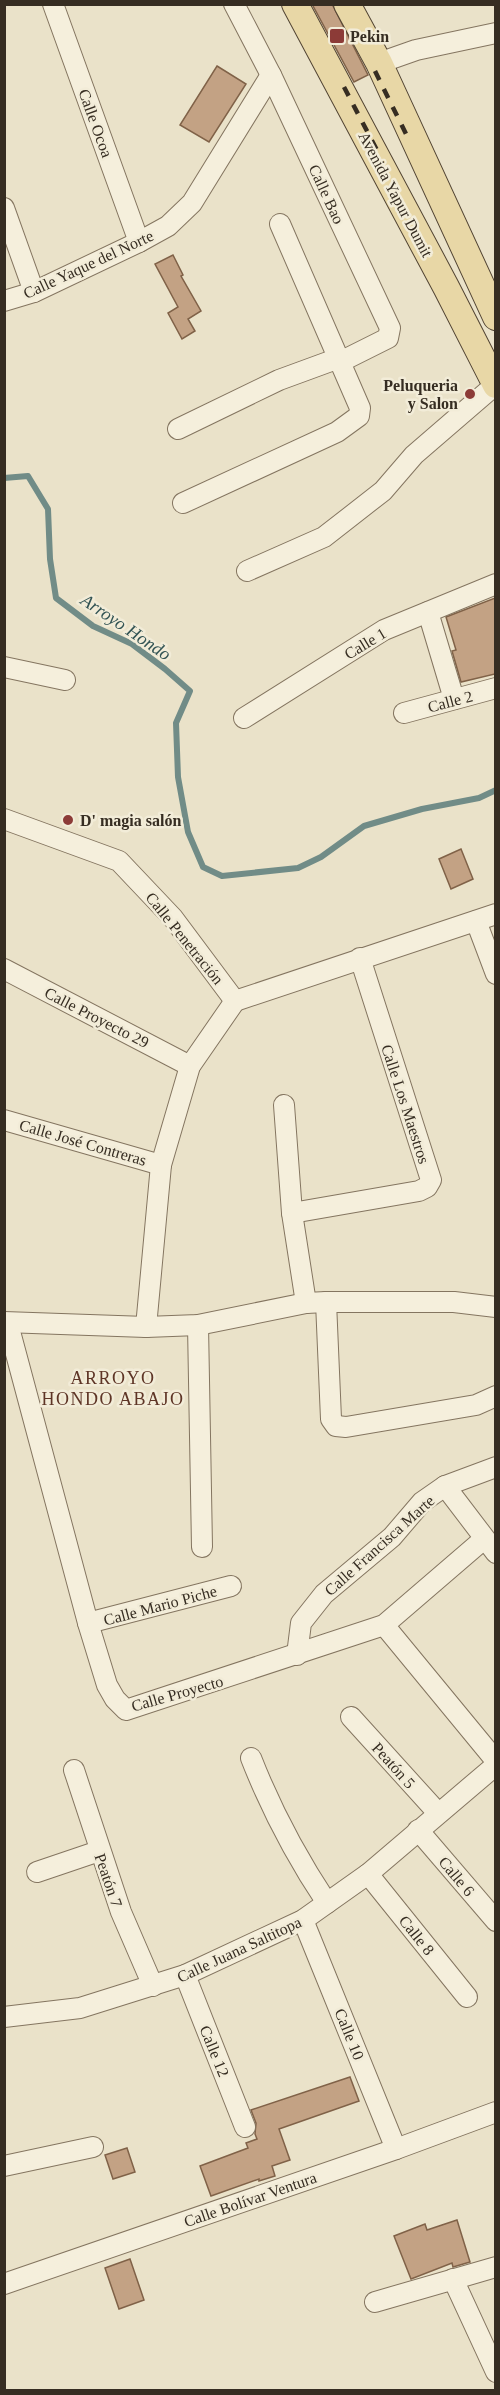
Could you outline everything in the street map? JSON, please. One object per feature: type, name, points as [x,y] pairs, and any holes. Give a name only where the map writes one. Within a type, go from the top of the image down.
[{"type":"main road","name":"Avenida Yapur Dumit","points":[[295,4],[446,287],[495,385]]},
{"type":"main road","points":[[347,4],[379,63],[495,317]]},
{"type":"street","name":"Calle Ocoa","points":[[53,4],[139,242]]},
{"type":"street","name":"Calle Bao","points":[[234,4],[271,75],[390,328],[388,338],[339,360]]},
{"type":"street","points":[[379,63],[416,50],[495,33]]},
{"type":"street","name":"Calle Yaque del Norte","points":[[4,301],[34,292],[168,226],[192,203],[271,75]]},
{"type":"street","points":[[4,208],[34,292]]},
{"type":"street","points":[[183,503],[337,432],[359,416],[360,408],[280,224]]},
{"type":"street","points":[[178,429],[279,380],[339,360]]},
{"type":"street","points":[[247,571],[324,537],[383,491],[414,455],[495,385]]},
{"type":"street","name":"Calle 1","points":[[244,718],[384,630],[495,584]]},
{"type":"street","points":[[428,612],[454,699]]},
{"type":"street","points":[[4,667],[66,680]]},
{"type":"street","name":"Calle 2","points":[[404,713],[495,688]]},
{"type":"street","name":"Calle Penetración","points":[[4,819],[119,861],[173,918],[235,1001]]},
{"type":"street","points":[[146,1327],[161,1165],[190,1066],[235,1001],[495,914]]},
{"type":"street","points":[[476,921],[495,974]]},
{"type":"street","name":"Calle Los Maestros","points":[[292,1213],[419,1191],[428,1187],[431,1180],[360,958]]},
{"type":"street","name":"Calle Proyecto 29","points":[[4,969],[190,1066]]},
{"type":"street","points":[[284,1105],[292,1213],[316,1302],[331,1419],[336,1425],[346,1427],[476,1405],[495,1396]]},
{"type":"street","name":"Calle José Contreras","points":[[4,1120],[161,1165]]},
{"type":"street","points":[[6,1323],[146,1327],[198,1325],[316,1302],[454,1302],[495,1307]]},
{"type":"street","name":"Calle Proyecto","points":[[6,1323],[107,1685],[126,1710],[384,1625],[489,1546]]},
{"type":"street","points":[[198,1325],[202,1547]]},
{"type":"street","name":"Calle Francisca Marte","points":[[297,1655],[301,1623],[324,1594],[392,1537],[422,1502],[445,1486],[495,1467]]},
{"type":"street","points":[[445,1486],[489,1546]]},
{"type":"street","name":"Calle Mario Piche","points":[[88,1623],[231,1586]]},
{"type":"street","points":[[384,1625],[495,1763]]},
{"type":"street","name":"Peatón 5","points":[[351,1717],[438,1813]]},
{"type":"street","points":[[250,1758],[265,1793],[311,1880],[327,1903]]},
{"type":"street","name":"Calle Juana Saltitopa","points":[[4,2017],[80,2008],[153,1986],[185,1975],[303,1920],[368,1874],[495,1763]]},
{"type":"street","name":"Peatón 7","points":[[74,1770],[121,1912],[153,1986]]},
{"type":"street","name":"Calle 6","points":[[418,1830],[495,1922]]},
{"type":"street","points":[[37,1872],[99,1851]]},
{"type":"street","name":"Calle 8","points":[[368,1874],[467,1997]]},
{"type":"street","name":"Calle 10","points":[[303,1920],[396,2149]]},
{"type":"street","name":"Calle 12","points":[[185,1975],[245,2127]]},
{"type":"street","name":"Calle Bolívar Ventura","points":[[4,2284],[396,2149],[495,2112]]},
{"type":"street","points":[[4,2166],[93,2148]]},
{"type":"street","points":[[375,2302],[495,2267]]},
{"type":"street","points":[[453,2279],[495,2372]]},
{"type":"building","points":[[312,4],[332,4],[368,75],[354,82]]},
{"type":"building","points":[[217,66],[246,84],[209,142],[180,125]]},
{"type":"building","points":[[173,255],[183,275],[181,276],[201,311],[188,319],[195,331],[182,339],[168,313],[178,307],[155,264]]},
{"type":"building","points":[[495,598],[495,674],[461,682],[452,651],[456,650],[446,617]]},
{"type":"building","points":[[461,849],[473,879],[451,889],[439,859]]},
{"type":"building","points":[[350,2077],[359,2101],[279,2129],[290,2160],[272,2166],[275,2176],[259,2181],[259,2179],[211,2196],[200,2166],[248,2148],[246,2143],[257,2139],[256,2123],[251,2110]]},
{"type":"building","points":[[127,2148],[135,2172],[113,2179],[105,2155]]},
{"type":"building","points":[[457,2220],[470,2262],[453,2267],[452,2263],[411,2279],[394,2236],[425,2224],[427,2230]]},
{"type":"building","points":[[130,2259],[144,2300],[119,2309],[105,2268]]},
{"type":"waterway","name":"Arroyo Hondo","points":[[4,478],[28,476],[48,509],[50,559],[56,598],[93,626],[132,644],[190,691],[176,723],[178,777],[188,832],[203,867],[222,876],[298,868],[321,857],[364,826],[422,809],[479,798],[496,790]]},
{"type":"railway","points":[[375,71],[408,138]]},
{"type":"railway","points":[[344,87],[379,154]]},
{"type":"place","name":"Pekin","points":[[337,36]]},
{"type":"place","name":"Peluqueria y Salon","points":[[470,394]]},
{"type":"place","name":"D' magia salón","points":[[68,820]]},
{"type":"district","name":"ARROYO HONDO ABAJO","points":[[113,1388]]}]
